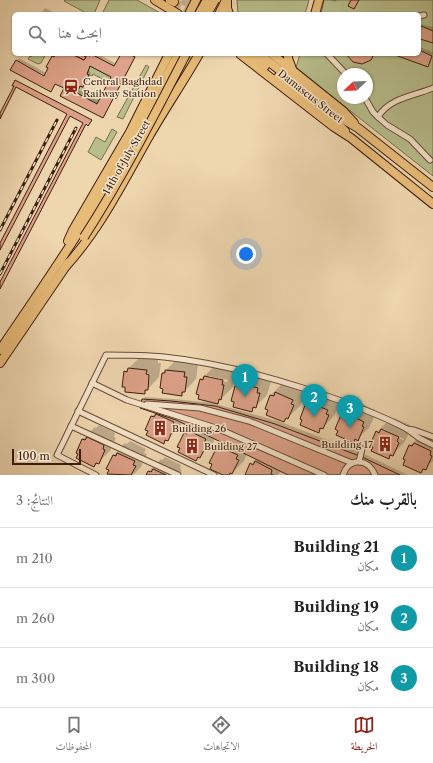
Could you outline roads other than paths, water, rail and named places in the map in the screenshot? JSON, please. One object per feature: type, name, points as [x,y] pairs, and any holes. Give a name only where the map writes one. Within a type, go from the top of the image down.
[{"type":"main road","points":[[155,0],[170,2],[177,12]]},
{"type":"main road","points":[[191,12],[201,0]]},
{"type":"main road","points":[[199,12],[201,0]]},
{"type":"main road","points":[[215,0],[216,12]]},
{"type":"main road","points":[[217,12],[226,0]]},
{"type":"main road","points":[[226,0],[229,12]]},
{"type":"main road","points":[[315,12],[318,0]]},
{"type":"main road","points":[[170,2],[171,12]]},
{"type":"main road","name":"14th of July Street","points":[[63,264],[73,230],[130,132],[168,56]]},
{"type":"main road","points":[[82,234],[177,56]]},
{"type":"main road","points":[[82,234],[119,181],[185,56]]},
{"type":"main road","name":"14th of July Street","points":[[0,350],[63,264],[85,243],[105,213],[166,107],[198,56]]},
{"type":"main road","name":"Damascus Street","points":[[243,56],[338,130],[351,138],[433,204]]},
{"type":"main road","name":"Damascus Street","points":[[252,56],[336,122],[351,138]]},
{"type":"main road","name":"Damascus Street","points":[[262,56],[340,117],[358,128],[430,185]]},
{"type":"main road","name":"Damascus Street","points":[[274,56],[343,111],[358,128]]},
{"type":"main road","points":[[288,56],[292,70]]},
{"type":"main road","points":[[409,185],[416,179],[430,185]]},
{"type":"main road","name":"14th of July Street","points":[[0,363],[82,234]]},
{"type":"street","points":[[329,56],[340,68]]},
{"type":"street","points":[[378,117],[382,111],[392,104],[408,96],[433,88]]},
{"type":"street","points":[[368,104],[373,112],[386,125],[410,139],[430,160]]},
{"type":"street","points":[[96,475],[57,455],[106,355],[145,356],[189,360],[240,370],[278,380],[346,402],[407,429],[419,438],[433,445]]},
{"type":"street","points":[[92,383],[138,404],[219,429],[324,475]]},
{"type":"street","points":[[138,404],[200,408],[249,421],[352,463],[359,462],[369,466],[375,475]]},
{"type":"street","points":[[78,411],[214,475]]},
{"type":"street","points":[[71,426],[178,475]]},
{"type":"street","points":[[407,429],[433,437]]},
{"type":"street","points":[[359,462],[362,449]]},
{"type":"street","points":[[343,475],[345,469],[352,463]]},
{"type":"tunnel","points":[[182,0],[199,9]]},
{"type":"tunnel","points":[[174,2],[192,12]]},
{"type":"tunnel","points":[[172,93],[186,63],[187,58],[185,56]]},
{"type":"railway","points":[[0,230],[57,120]]},
{"type":"railway","points":[[0,274],[76,128]]},
{"type":"place","name":"Central Baghdad Railway Station","points":[[71,87]]},
{"type":"place","name":"Building 21","points":[[245,397]]},
{"type":"place","name":"Building 19","points":[[314,417]]},
{"type":"place","name":"Building 26","points":[[160,428]]},
{"type":"place","name":"Building 18","points":[[350,428]]},
{"type":"place","name":"Building 17","points":[[385,444]]},
{"type":"place","name":"Building 27","points":[[192,446]]}]
